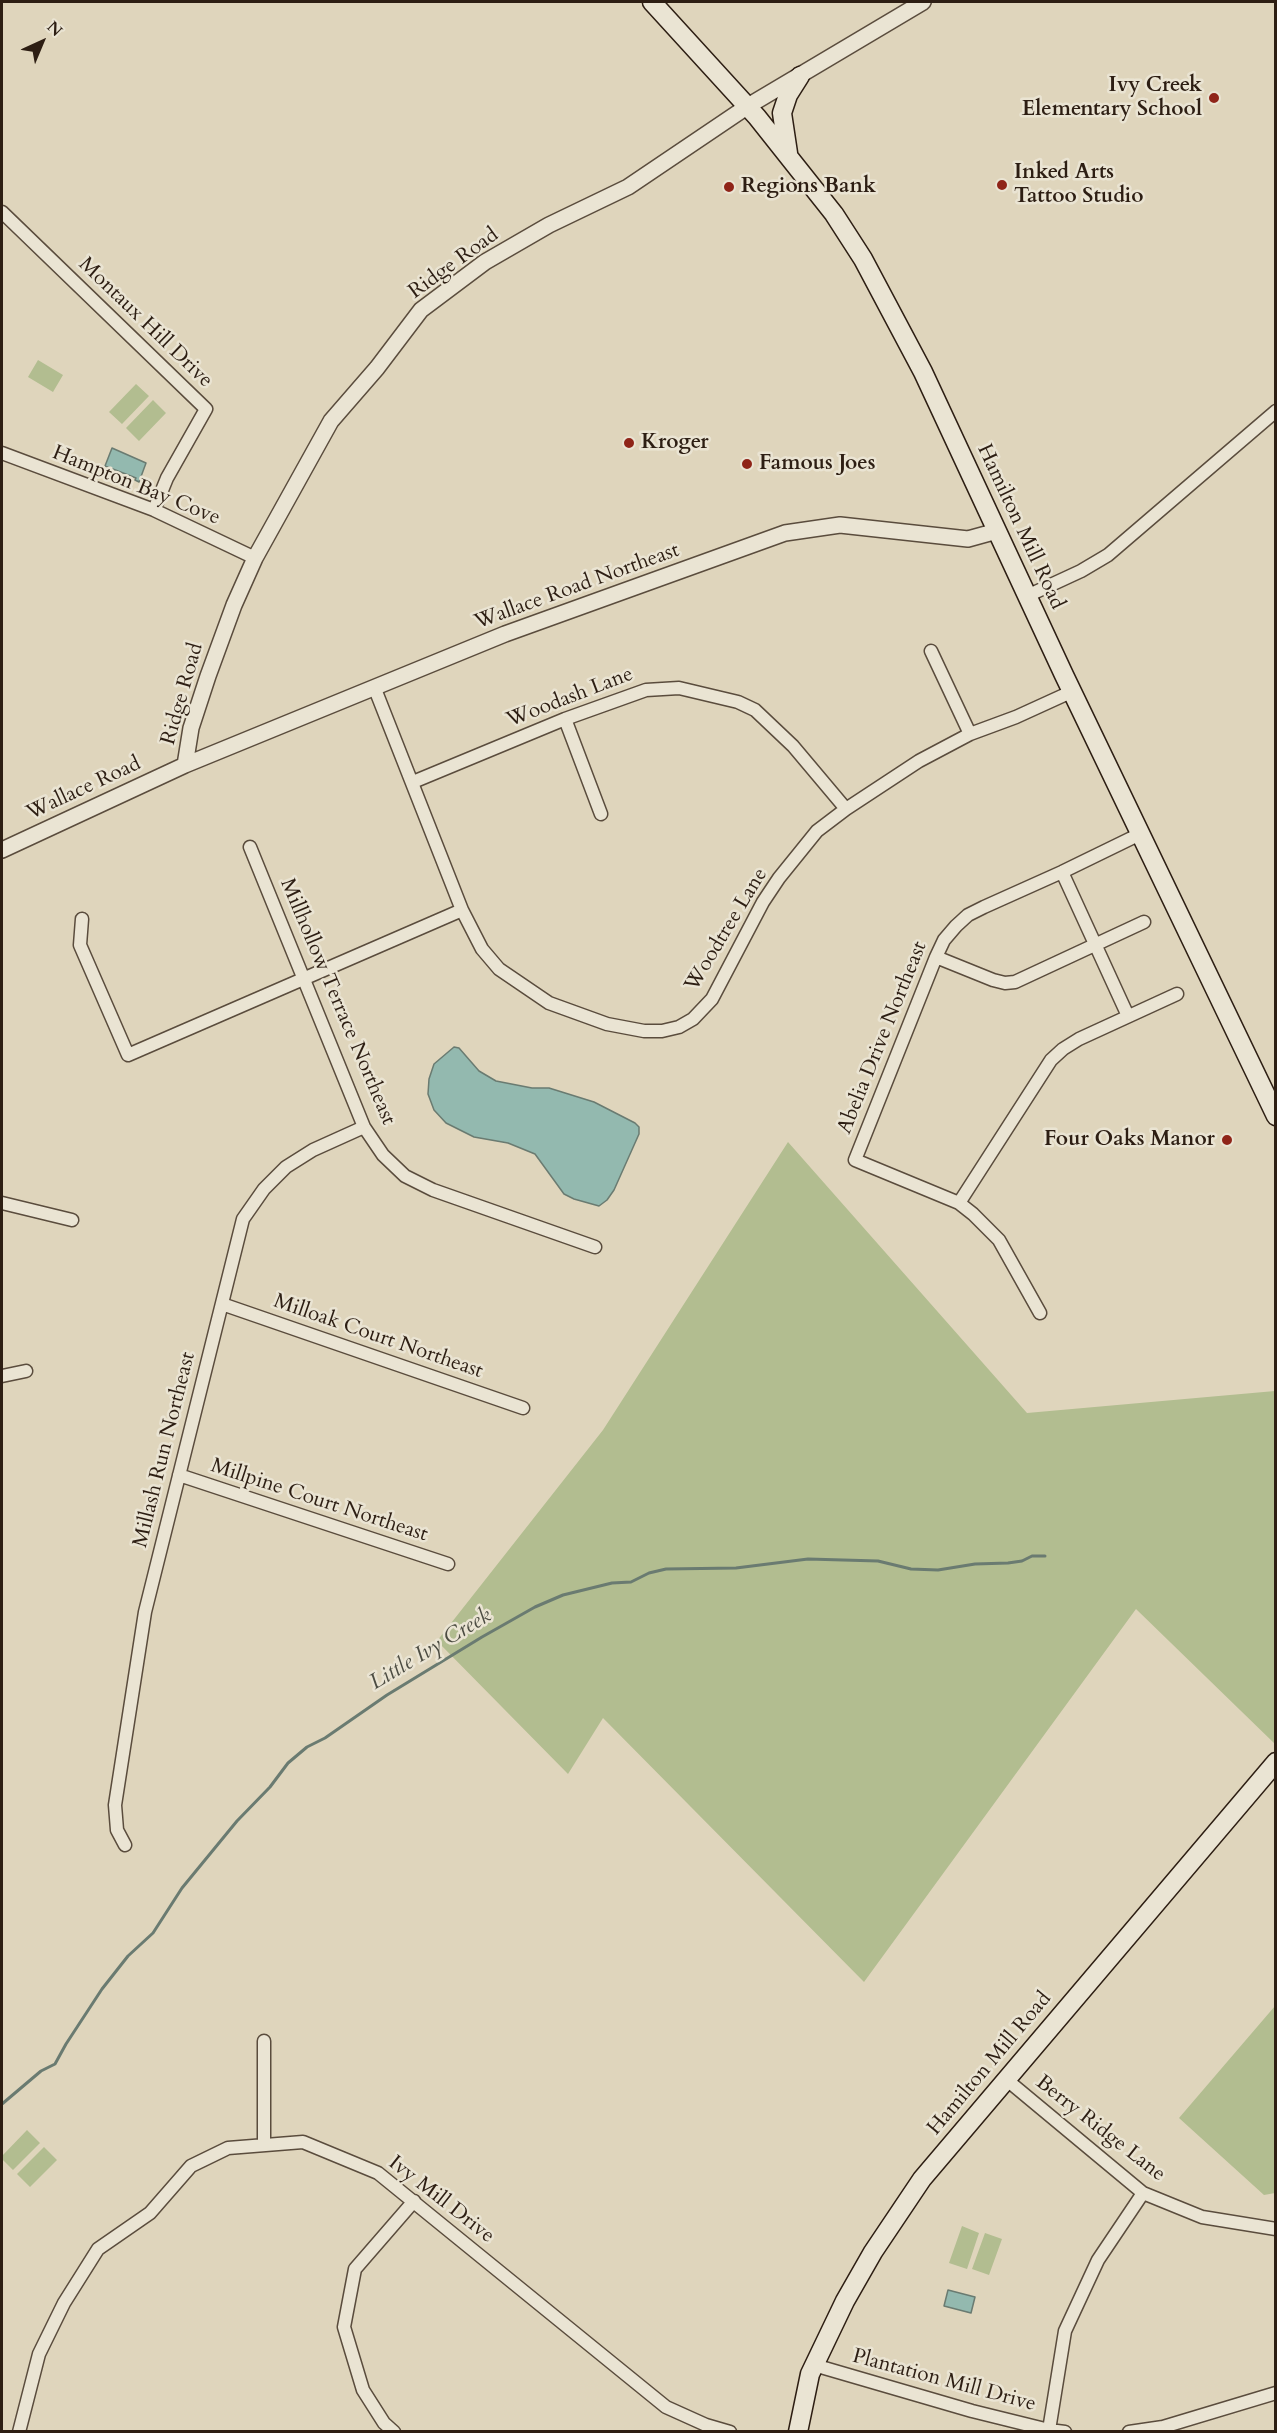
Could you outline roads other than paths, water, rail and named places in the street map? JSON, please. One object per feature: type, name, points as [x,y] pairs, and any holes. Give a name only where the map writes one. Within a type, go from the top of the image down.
[{"type":"main road","name":"Hamilton Mill Road","points":[[652,2],[748,106],[834,213],[863,259],[923,372],[1275,1116]]},
{"type":"main road","points":[[788,155],[782,113],[788,95],[800,76]]},
{"type":"main road","name":"Hamilton Mill Road","points":[[798,2432],[810,2374],[845,2301],[873,2252],[922,2179],[1275,1762]]},
{"type":"street","name":"Ridge Road","points":[[185,765],[191,728],[208,676],[234,605],[255,558],[331,421],[377,368],[421,310],[485,262],[549,225],[628,187],[748,106],[923,2]]},
{"type":"street","name":"Montaux Hill Drive","points":[[2,212],[206,409],[167,478],[154,510]]},
{"type":"street","points":[[1028,596],[1081,571],[1108,555],[1275,411]]},
{"type":"street","name":"Hampton Bay Cove","points":[[2,453],[154,510],[255,558]]},
{"type":"street","name":"Wallace Road Northeast","points":[[185,765],[506,634],[784,533],[840,525],[968,539],[997,531]]},
{"type":"street","points":[[932,651],[970,734]]},
{"type":"street","name":"Woodtree Lane","points":[[375,688],[462,910],[482,949],[499,969],[549,1003],[607,1024],[644,1031],[662,1031],[679,1027],[693,1019],[712,999],[764,902],[779,878],[817,831],[919,761],[970,734],[1016,717],[1073,691]]},
{"type":"street","name":"Woodash Lane","points":[[413,782],[565,719],[646,690],[679,688],[738,702],[755,710],[793,746],[846,809]]},
{"type":"street","points":[[565,719],[602,814]]},
{"type":"street","name":"Wallace Road","points":[[2,850],[185,765]]},
{"type":"street","name":"Abelia Drive Northeast","points":[[1040,1313],[999,1240],[959,1203],[855,1160],[944,940],[968,915],[1140,834]]},
{"type":"street","name":"Millhollow Terrace Northeast","points":[[250,847],[364,1127],[383,1155],[405,1176],[433,1190],[595,1247]]},
{"type":"street","points":[[1062,872],[1128,1016]]},
{"type":"street","points":[[82,919],[81,945],[128,1055],[462,910]]},
{"type":"street","points":[[936,957],[1005,983],[1016,982],[1144,922]]},
{"type":"street","points":[[959,1203],[1052,1060],[1063,1049],[1079,1039],[1177,994]]},
{"type":"street","name":"Millash Run Northeast","points":[[125,1845],[117,1830],[115,1805],[144,1612],[243,1219],[264,1189],[286,1167],[313,1149],[364,1127]]},
{"type":"street","points":[[2,1203],[72,1220]]},
{"type":"street","name":"Milloak Court Northeast","points":[[222,1304],[523,1408]]},
{"type":"street","points":[[2,1376],[26,1371]]},
{"type":"street","name":"Millpine Court Northeast","points":[[179,1475],[448,1564]]},
{"type":"street","points":[[264,2041],[264,2144]]},
{"type":"street","name":"Berry Ridge Lane","points":[[1006,2080],[1143,2193],[1202,2217],[1275,2229]]},
{"type":"street","name":"Ivy Mill Drive","points":[[19,2432],[39,2354],[64,2303],[98,2249],[150,2213],[191,2166],[228,2148],[303,2142],[378,2173],[666,2407],[706,2425],[730,2432]]},
{"type":"street","points":[[1049,2430],[1065,2331],[1098,2260],[1143,2193]]},
{"type":"street","points":[[394,2432],[384,2423],[363,2390],[344,2327],[355,2269],[414,2201]]},
{"type":"street","name":"Plantation Mill Drive","points":[[814,2366],[1049,2430],[1065,2432]]},
{"type":"street","points":[[1130,2432],[1163,2427],[1275,2392]]},
{"type":"water","points":[[112,448],[146,463],[139,482],[135,480],[136,478],[105,466]]},
{"type":"water","points":[[454,1047],[459,1048],[479,1071],[496,1081],[532,1088],[549,1088],[594,1102],[639,1127],[639,1134],[614,1190],[607,1200],[599,1206],[574,1199],[564,1194],[535,1154],[508,1143],[474,1137],[446,1123],[434,1110],[428,1094],[429,1079],[434,1064]]},
{"type":"water","points":[[948,2290],[975,2297],[971,2313],[944,2306]]},
{"type":"waterway","name":"Little Ivy Creek","points":[[2,2104],[41,2071],[55,2064],[102,1989],[128,1956],[153,1933],[182,1888],[288,1763],[307,1747],[325,1738],[387,1695],[535,1607],[563,1595],[612,1583],[631,1582],[649,1573],[666,1569],[736,1568],[808,1559],[878,1561],[911,1569],[938,1570],[975,1564],[1008,1563],[1022,1561],[1032,1556],[1045,1556]]},
{"type":"place","name":"Ivy Creek Elementary School","points":[[1214,98]]},
{"type":"place","name":"Inked Arts Tattoo Studio","points":[[1002,185]]},
{"type":"place","name":"Regions Bank","points":[[729,187]]},
{"type":"place","name":"Kroger","points":[[629,443]]},
{"type":"place","name":"Famous Joes","points":[[747,464]]},
{"type":"place","name":"Four Oaks Manor","points":[[1227,1140]]}]
